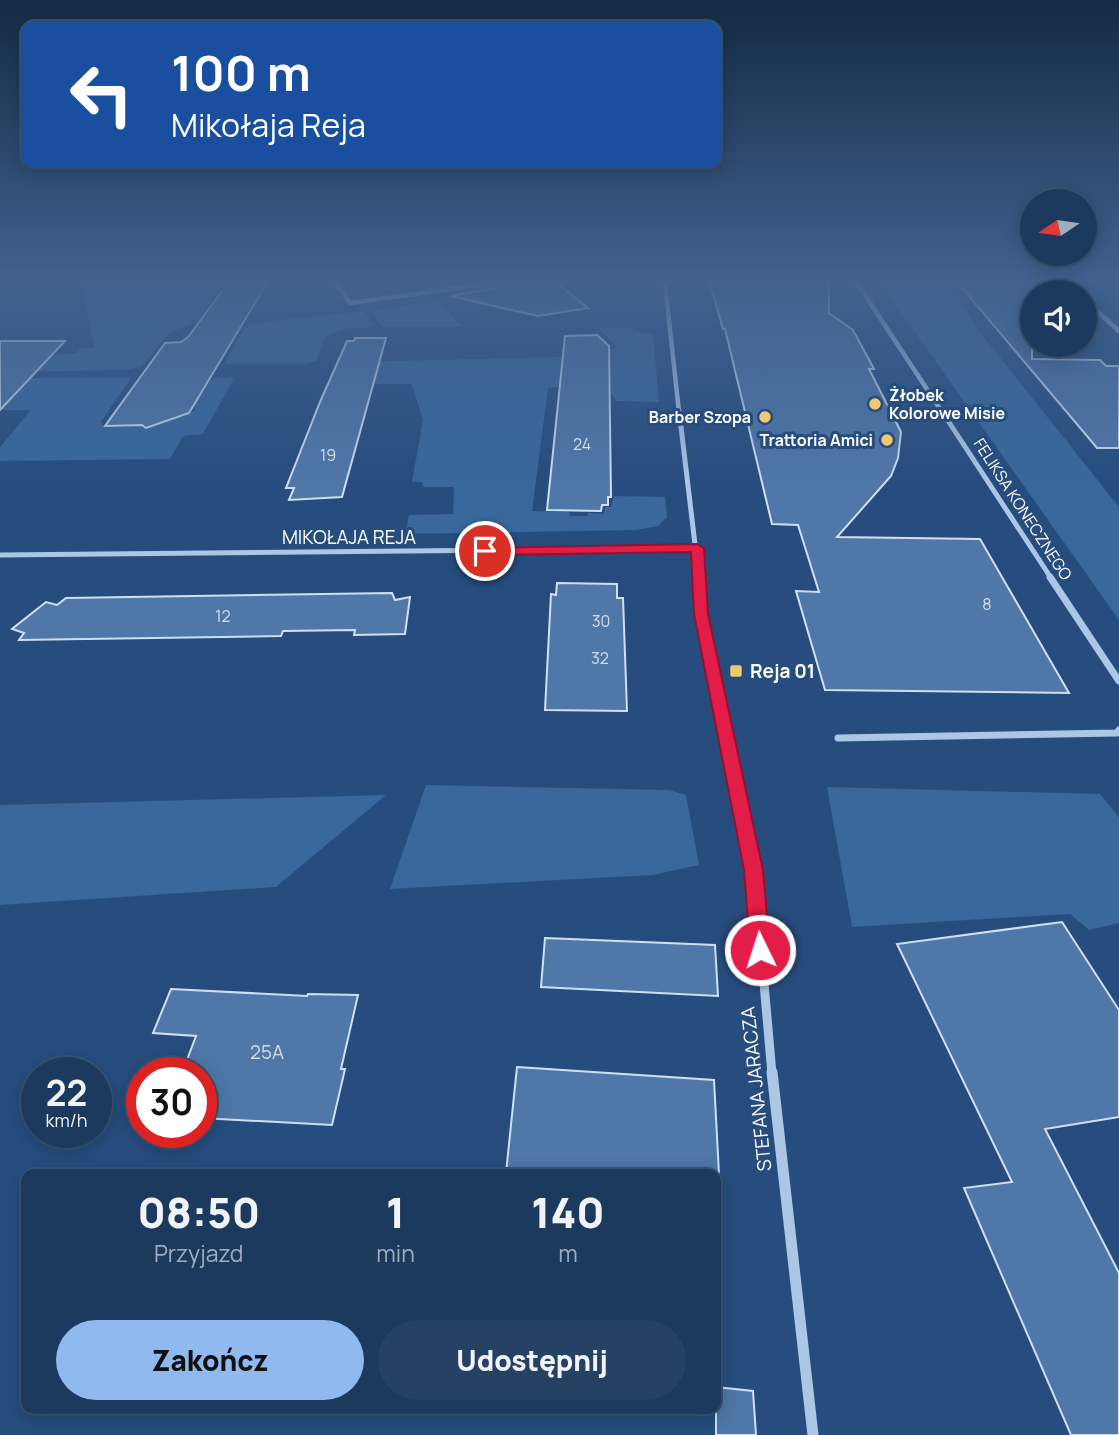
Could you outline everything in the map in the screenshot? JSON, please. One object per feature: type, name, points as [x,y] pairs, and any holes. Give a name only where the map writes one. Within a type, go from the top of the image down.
[{"type":"street","name":"STEFANA JARACZA","points":[[672,350],[697,548],[701,614],[754,870],[764,1003],[813,1435]]},
{"type":"street","name":"FELIKSA KONECZNEGO","points":[[901,350],[1119,681]]},
{"type":"street","name":"MIKOŁAJA REJA","points":[[0,555],[697,548]]},
{"type":"street","points":[[838,738],[1117,733],[1119,730]]},
{"type":"shaded area","points":[[78,350],[156,350],[141,367],[124,370],[0,372],[0,359],[48,359],[51,355],[76,353]]},
{"type":"shaded area","points":[[232,350],[320,350],[316,361],[304,364],[224,364]]},
{"type":"shaded area","points":[[654,350],[659,402],[616,401],[603,380],[548,388],[532,511],[569,512],[570,516],[587,516],[588,513],[604,514],[605,507],[611,507],[614,496],[665,497],[667,517],[658,526],[636,530],[405,534],[409,515],[453,514],[454,487],[423,487],[422,482],[412,482],[423,420],[412,384],[343,384],[351,362],[607,356],[605,351]]},
{"type":"shaded area","points":[[927,350],[994,350],[1119,507],[1119,620]]},
{"type":"shaded area","points":[[0,378],[131,378],[100,423],[103,423],[102,426],[142,425],[147,428],[196,410],[192,407],[212,378],[234,378],[203,434],[183,436],[170,459],[0,461],[0,447],[31,410],[1,410],[15,395]]},
{"type":"shaded area","points":[[426,785],[669,790],[686,795],[699,865],[653,875],[390,889]]},
{"type":"shaded area","points":[[827,787],[1100,794],[1119,817],[1119,923],[1089,930],[1070,914],[852,927]]},
{"type":"shaded area","points":[[386,795],[276,887],[0,905],[0,805]]},
{"type":"building","points":[[0,350],[57,350],[0,410]]},
{"type":"building","points":[[160,350],[227,350],[189,413],[146,428],[142,425],[105,426]]},
{"type":"building","points":[[343,350],[383,350],[342,497],[289,500],[294,488],[286,488]]},
{"type":"building","points":[[564,350],[609,350],[611,497],[608,497],[608,505],[602,505],[601,511],[547,510]]},
{"type":"building","points":[[730,350],[864,350],[874,369],[869,369],[901,432],[898,458],[891,476],[837,537],[980,539],[1069,693],[825,690],[796,591],[819,592],[798,525],[772,524]]},
{"type":"building","points":[[1020,357],[1100,360],[1106,366],[1119,366],[1119,448],[1097,448]]},
{"type":"building","points":[[557,583],[617,584],[617,598],[623,598],[627,711],[545,710],[551,594],[556,595]]},
{"type":"building","points":[[392,593],[395,600],[410,597],[405,634],[354,635],[355,630],[283,631],[281,636],[19,640],[24,633],[12,629],[46,602],[57,605],[66,598]]},
{"type":"building","points":[[1062,922],[1119,1010],[1119,1117],[1045,1129],[1119,1273],[1119,1435],[1071,1435],[964,1188],[1012,1182],[897,944]]},
{"type":"building","points":[[545,938],[715,945],[718,996],[541,987]]},
{"type":"building","points":[[171,989],[307,996],[358,995],[341,1069],[345,1069],[332,1125],[217,1119],[217,1057],[188,1057],[196,1036],[153,1033]]},
{"type":"building","points":[[517,1067],[714,1080],[719,1169],[506,1169]]},
{"type":"building","points":[[721,1388],[753,1391],[756,1435],[716,1435],[716,1414],[721,1414]]},
{"type":"place","name":"Żłobek Kolorowe Misie","points":[[875,404]]},
{"type":"place","name":"Barber Szopa","points":[[765,417]]},
{"type":"place","name":"Trattoria Amici","points":[[887,440]]},
{"type":"place","name":"Reja 01","points":[[736,671]]},
{"type":"route","points":[[485,551],[697,548],[701,614],[754,870],[760,950]]}]
